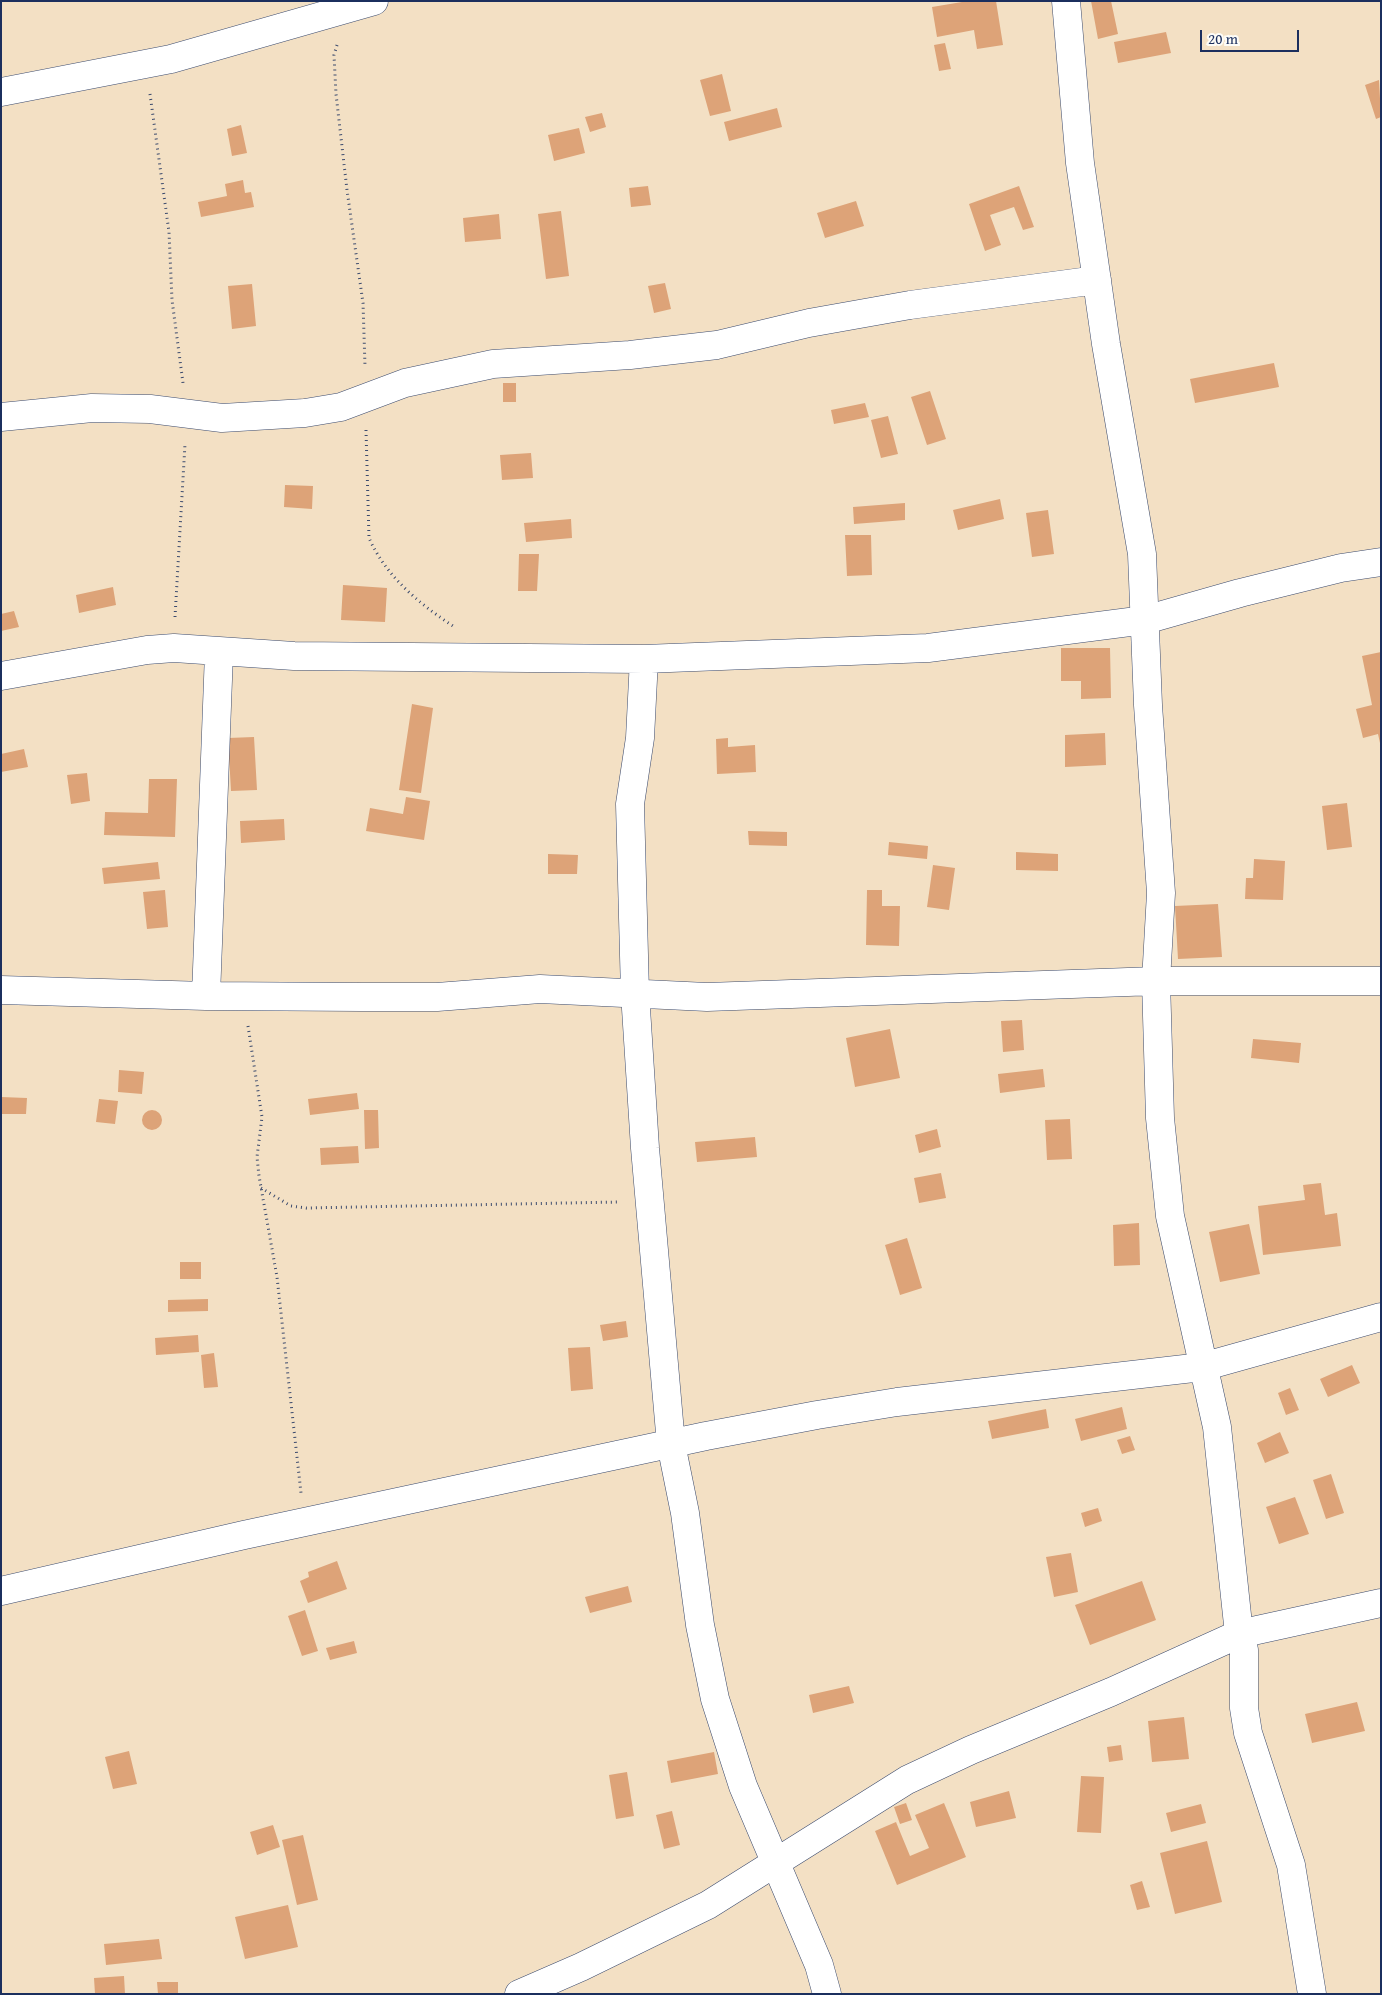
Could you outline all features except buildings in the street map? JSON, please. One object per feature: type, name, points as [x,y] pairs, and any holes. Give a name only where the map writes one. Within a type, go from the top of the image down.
[{"type":"street","points":[[1,92],[146,65],[374,1]]},
{"type":"street","points":[[1066,1],[1080,163],[1096,280],[1142,554],[1148,705],[1161,893],[1156,981],[1160,1118],[1170,1216],[1202,1367],[1217,1427],[1239,1634],[1244,1650],[1244,1708],[1248,1733],[1291,1865],[1312,1994]]},
{"type":"street","points":[[1,417],[92,408],[150,409],[222,418],[305,413],[341,407],[405,383],[493,364],[630,355],[717,345],[809,323],[910,304],[1096,280]]},
{"type":"street","points":[[1,676],[147,650],[174,648],[294,656],[644,659],[928,648],[1145,620],[1341,568],[1381,562]]},
{"type":"street","points":[[206,996],[219,652]]},
{"type":"street","points":[[644,659],[640,738],[630,804],[635,993],[650,1201],[671,1444],[685,1513],[700,1625],[715,1699],[743,1786],[819,1965],[827,1994]]},
{"type":"street","points":[[1,990],[206,996],[437,997],[540,988],[707,997],[1156,981],[1381,981]]},
{"type":"street","points":[[1,1591],[671,1444],[897,1402],[1202,1367],[1381,1316]]},
{"type":"street","points":[[520,1994],[582,1967],[708,1905],[907,1780],[971,1750],[1111,1692],[1239,1634],[1381,1603]]},
{"type":"path","points":[[344,10],[334,56],[336,94],[347,190],[364,303],[369,538],[376,553],[390,573],[421,604],[461,631]]},
{"type":"path","points":[[146,65],[169,232],[172,300],[188,415],[174,648]]},
{"type":"path","points":[[243,996],[262,1118],[257,1157],[277,1277],[305,1523]]},
{"type":"path","points":[[261,1187],[291,1206],[306,1208],[650,1201]]}]
